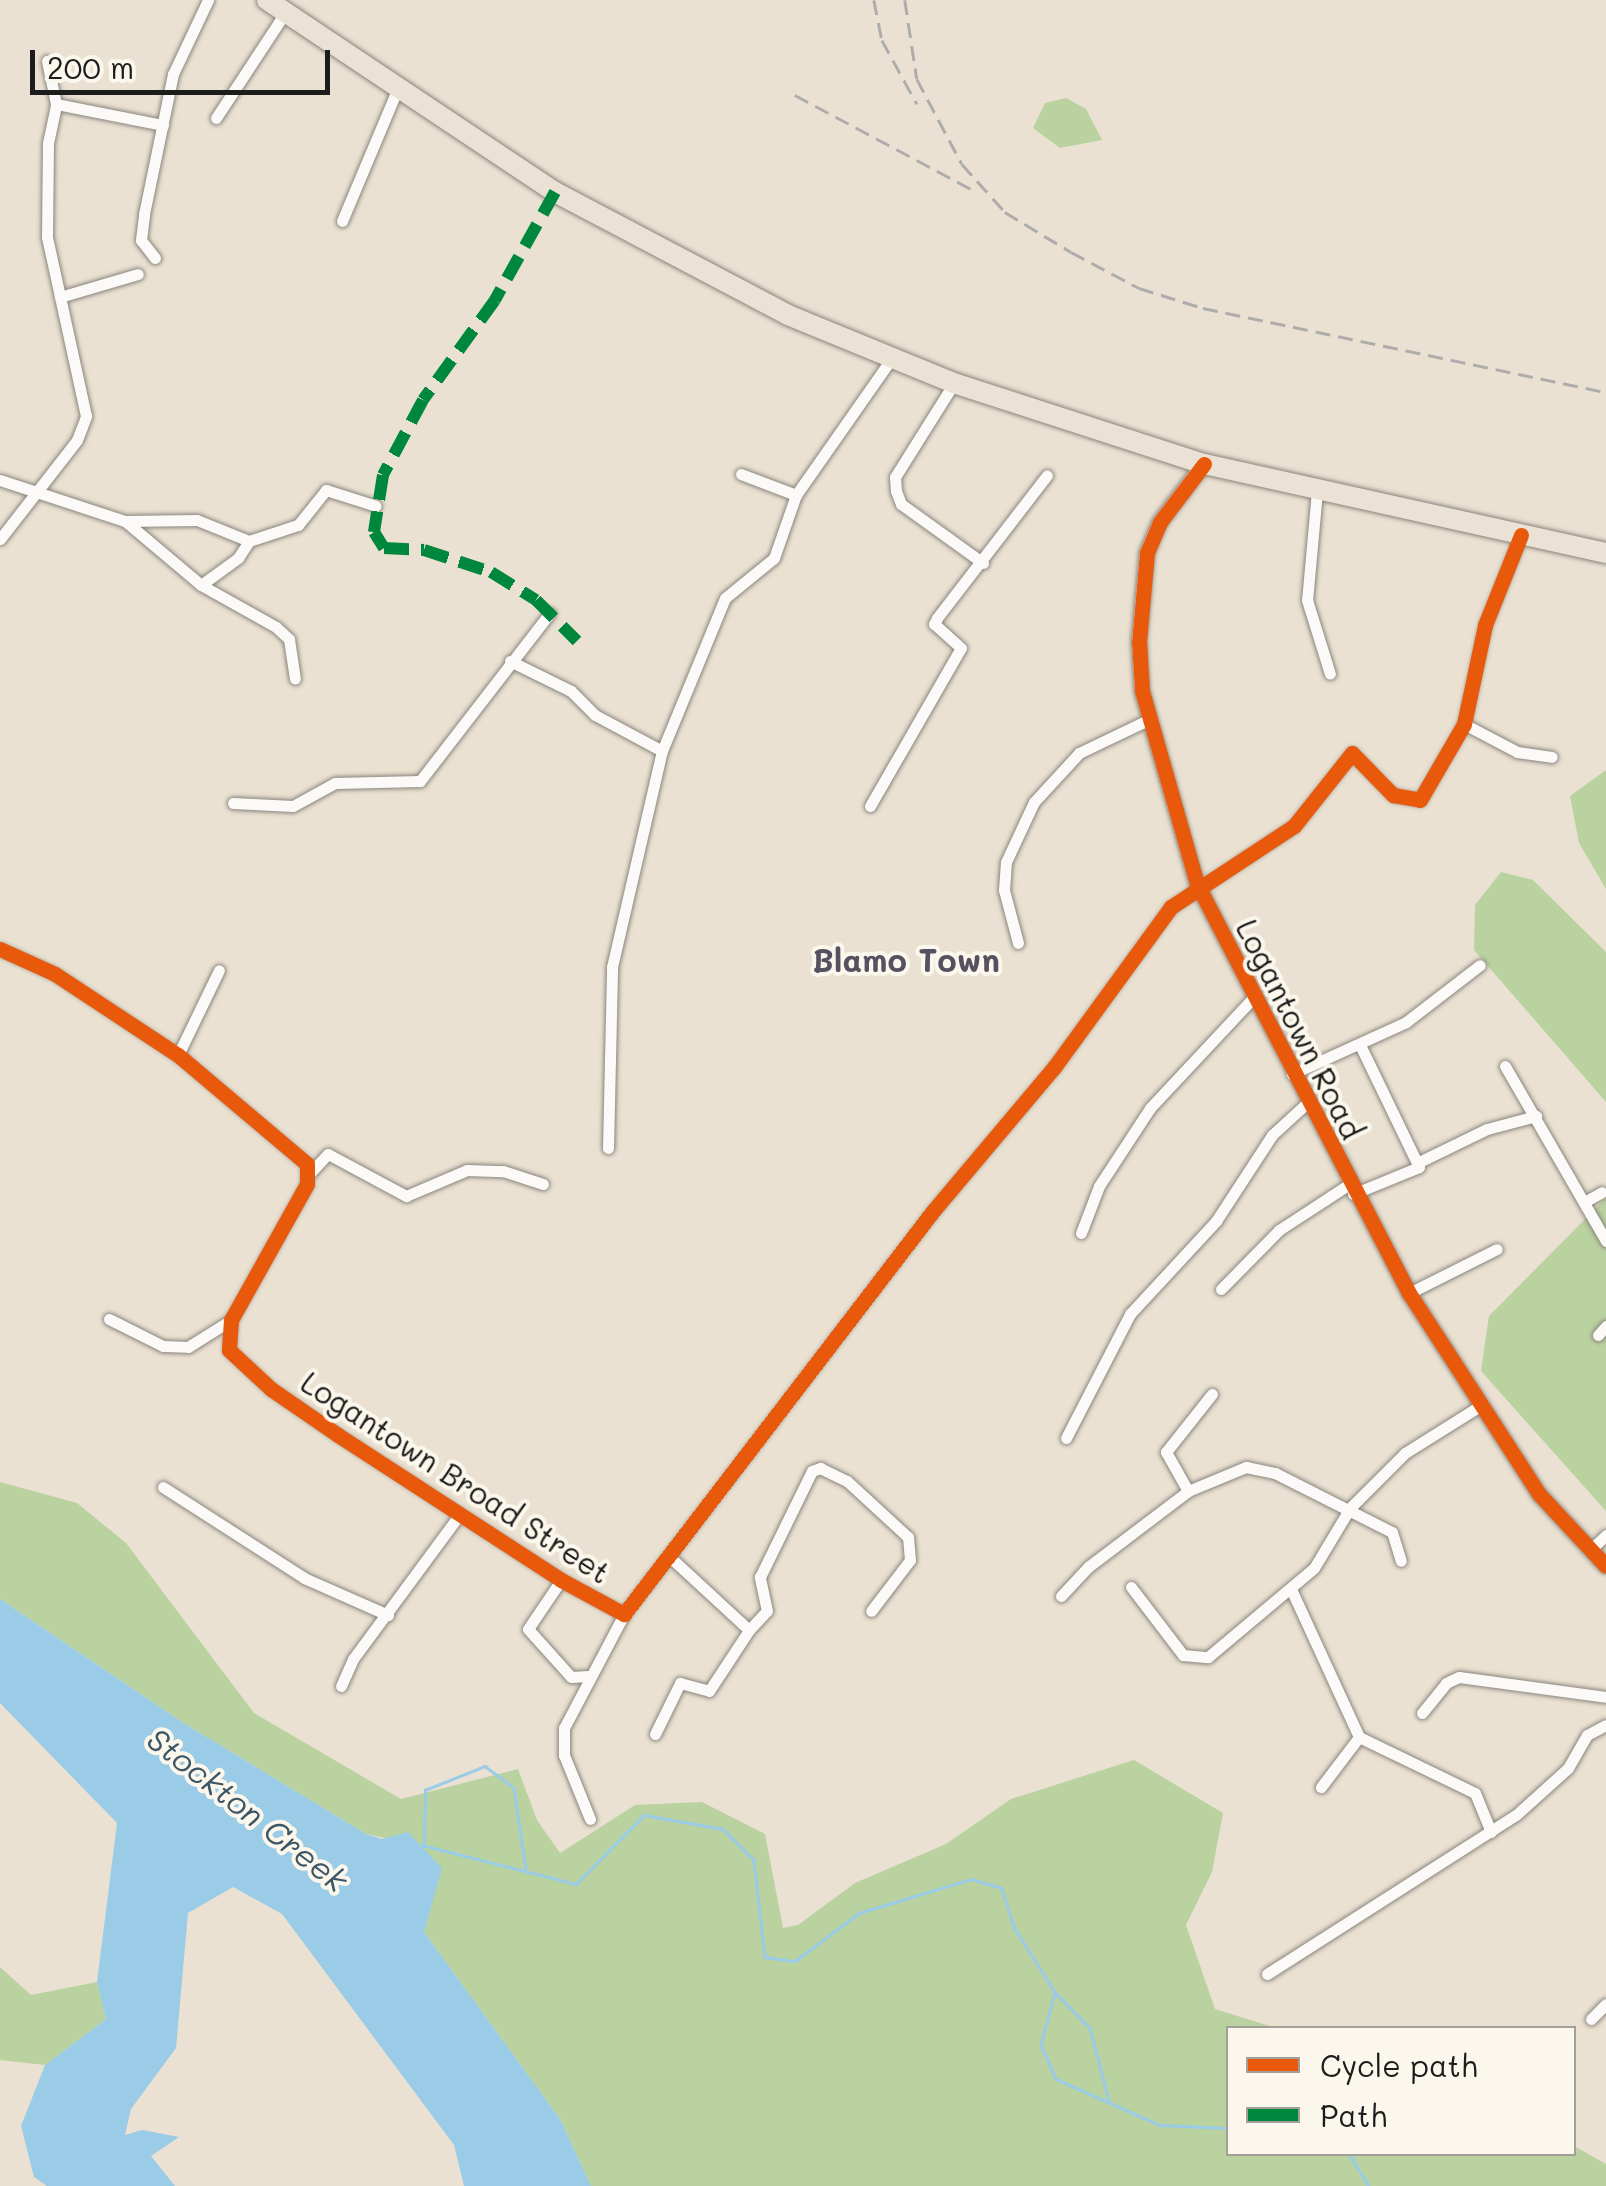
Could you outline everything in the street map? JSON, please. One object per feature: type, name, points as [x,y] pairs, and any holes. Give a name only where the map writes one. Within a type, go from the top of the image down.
[{"type":"highway","points":[[267,0],[398,90],[628,235],[788,315],[892,358],[954,383],[1204,464],[1606,553]]},
{"type":"street","points":[[156,258],[141,240],[173,74],[208,0]]},
{"type":"street","points":[[216,118],[285,13]]},
{"type":"street","points":[[0,539],[77,440],[86,416],[46,216],[56,104],[47,61]]},
{"type":"street","points":[[342,221],[398,90]]},
{"type":"street","points":[[56,104],[163,125]]},
{"type":"street","points":[[60,297],[138,274]]},
{"type":"street","points":[[608,1148],[612,967],[662,751],[724,598],[774,558],[796,495],[892,358]]},
{"type":"street","points":[[954,383],[896,478],[896,491],[901,504],[984,563]]},
{"type":"street","name":"Logantown Road","points":[[1204,464],[1160,522],[1144,566],[1139,668],[1197,884],[1351,1189],[1409,1293],[1539,1494],[1606,1566]]},
{"type":"street","points":[[741,474],[796,495]]},
{"type":"street","points":[[870,806],[961,648],[934,624],[937,618],[984,563],[1047,475]]},
{"type":"street","points":[[0,480],[125,521],[197,520],[248,541],[298,525],[326,490],[376,506]]},
{"type":"street","points":[[1318,491],[1308,600],[1330,674]]},
{"type":"street","points":[[125,521],[201,585],[289,639],[294,679]]},
{"type":"street","points":[[1521,536],[1486,625],[1464,724],[1517,752],[1552,757]]},
{"type":"street","points":[[201,585],[238,558],[248,541]]},
{"type":"street","points":[[233,803],[293,806],[335,783],[420,781],[550,613]]},
{"type":"street","points":[[510,661],[571,691],[595,715],[662,751]]},
{"type":"street","points":[[1018,943],[1004,890],[1006,862],[1034,802],[1079,753],[1150,719]]},
{"type":"street","name":"Logantown Broad Street","points":[[230,1320],[229,1350],[271,1389],[561,1580],[624,1614],[778,1409],[1055,1066],[1171,906],[1197,884],[1294,826],[1352,753],[1393,795],[1420,800],[1464,724]]},
{"type":"street","points":[[0,949],[54,974],[178,1055],[302,1158],[310,1173]]},
{"type":"street","points":[[1292,1074],[1361,1047],[1406,1022],[1480,965]]},
{"type":"street","points":[[178,1055],[219,970]]},
{"type":"street","points":[[1081,1233],[1099,1186],[1150,1108],[1253,998]]},
{"type":"street","points":[[1361,1047],[1419,1162]]},
{"type":"street","points":[[1505,1066],[1606,1241]]},
{"type":"street","points":[[1066,1438],[1130,1314],[1216,1220],[1272,1136],[1307,1103]]},
{"type":"street","points":[[1221,1290],[1279,1230],[1351,1189],[1414,1172],[1419,1162],[1487,1129],[1536,1116]]},
{"type":"street","points":[[108,1320],[163,1346],[188,1347],[230,1320],[310,1173],[328,1154],[406,1196],[467,1170],[504,1170],[543,1184]]},
{"type":"street","points":[[1586,1201],[1602,1192]]},
{"type":"street","points":[[1409,1293],[1498,1249]]},
{"type":"street","points":[[1188,1491],[1166,1452],[1212,1394]]},
{"type":"street","points":[[1131,1587],[1178,1650],[1197,1660],[1215,1654],[1291,1589],[1322,1556],[1350,1508],[1405,1452],[1480,1406]]},
{"type":"street","points":[[1061,1596],[1088,1567],[1188,1491],[1246,1466],[1350,1508],[1392,1532],[1401,1561]]},
{"type":"street","points":[[655,1734],[680,1682],[709,1691],[748,1630],[768,1611],[760,1577],[812,1471],[820,1468],[846,1481],[908,1537],[910,1560],[871,1611]]},
{"type":"street","points":[[163,1487],[304,1578],[388,1615]]},
{"type":"street","points":[[340,1686],[352,1659],[388,1615],[458,1514]]},
{"type":"street","points":[[1590,1550],[1606,1534]]},
{"type":"street","points":[[670,1557],[748,1630]]},
{"type":"street","points":[[561,1580],[528,1629],[571,1677],[588,1676]]},
{"type":"street","points":[[1291,1589],[1360,1737],[1470,1789],[1490,1832]]},
{"type":"street","points":[[590,1819],[562,1741],[588,1676],[624,1614]]},
{"type":"street","points":[[1422,1713],[1453,1678],[1606,1696]]},
{"type":"street","points":[[1267,1974],[1345,1928],[1422,1870],[1490,1832],[1558,1779],[1587,1735],[1606,1725]]},
{"type":"street","points":[[1322,1787],[1360,1737]]},
{"type":"street","points":[[1591,2018],[1606,2004]]},
{"type":"green space","points":[[1066,98],[1086,109],[1102,140],[1060,148],[1033,128],[1045,103]]},
{"type":"green space","points":[[1606,770],[1606,889],[1579,843],[1570,796]]},
{"type":"green space","points":[[1501,872],[1533,880],[1606,952],[1606,1102],[1474,950],[1475,905]]},
{"type":"green space","points":[[1606,1198],[1606,1511],[1481,1371],[1489,1316]]},
{"type":"green space","points":[[0,1482],[77,1503],[126,1543],[254,1713],[401,1799],[518,1769],[537,1820],[560,1853],[635,1805],[702,1802],[765,1834],[783,1928],[798,1925],[855,1883],[946,1844],[1011,1799],[1134,1760],[1223,1813],[1212,1872],[1186,1925],[1215,2009],[1270,2026],[1226,2026],[1226,2156],[1576,2156],[1576,2147],[1606,2164],[1606,2186],[591,2186],[560,2119],[424,1932],[441,1868],[421,1846],[366,1834],[182,1722],[0,1599]]},
{"type":"green space","points":[[0,1967],[31,1995],[97,1982],[106,2019],[45,2065],[0,2060]]},
{"type":"water","name":"Stockton Creek","points":[[0,1599],[182,1722],[366,1834],[382,1839],[408,1832],[442,1868],[424,1932],[560,2119],[591,2186],[464,2186],[454,2145],[282,1914],[233,1887],[188,1913],[176,2048],[131,2109],[125,2135],[142,2130],[179,2137],[151,2156],[175,2186],[47,2186],[34,2177],[21,2126],[45,2065],[106,2019],[97,1982],[117,1823],[0,1703]]},
{"type":"waterway","points":[[424,1844],[425,1790],[485,1766],[514,1788],[526,1869]]},
{"type":"waterway","points":[[422,1845],[576,1884],[644,1815],[723,1829],[754,1860],[765,1957],[795,1961],[859,1913],[971,1879],[1002,1888],[1014,1927],[1055,1992],[1041,2045],[1056,2079],[1160,2125],[1226,2128]]},
{"type":"waterway","points":[[1057,1994],[1090,2028],[1109,2100]]},
{"type":"waterway","points":[[1350,2156],[1369,2186]]},
{"type":"railway","points":[[874,0],[882,40],[917,104]]},
{"type":"railway","points":[[905,0],[917,79],[962,164],[1005,212],[1071,252],[1139,288],[1203,308],[1606,392]]},
{"type":"railway","points":[[795,95],[977,192]]},
{"type":"marked path","points":[[555,192],[495,300],[423,400],[383,475],[374,532],[384,548],[424,550],[491,572],[536,600],[577,641]]},
{"type":"cycle path","points":[[1204,464],[1160,522],[1147,552],[1139,642],[1142,691],[1197,884],[1409,1293],[1539,1494],[1606,1566]]},
{"type":"cycle path","points":[[0,949],[55,974],[178,1055],[307,1164],[307,1184],[231,1320],[229,1350],[271,1389],[338,1435],[561,1580],[624,1614],[933,1211],[1055,1066],[1171,907],[1294,826],[1352,753],[1393,795],[1420,800],[1464,724],[1485,625],[1521,535]]},
{"type":"district","name":"Blamo Town","points":[[906,959]]}]
